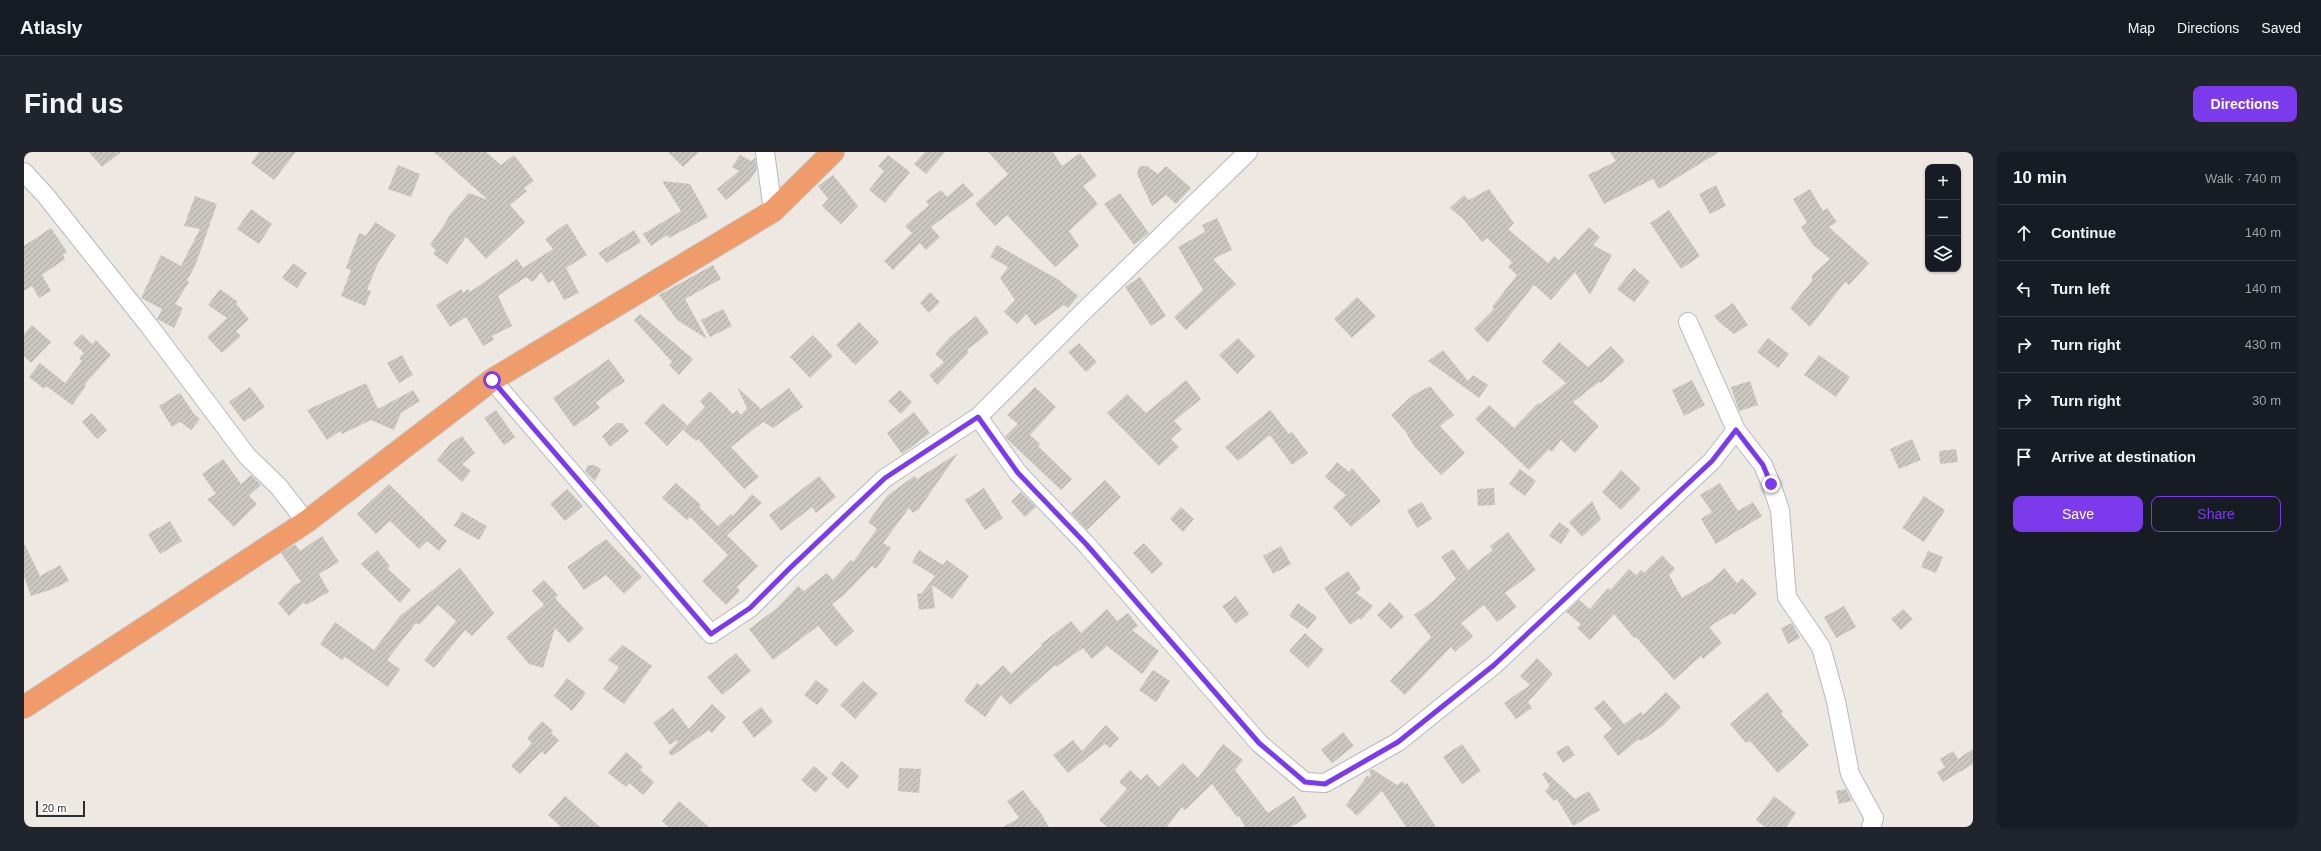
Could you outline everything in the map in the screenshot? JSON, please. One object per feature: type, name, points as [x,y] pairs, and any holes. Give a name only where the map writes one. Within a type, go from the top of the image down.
[{"type":"highway","points":[[24,707],[306,522],[492,380],[773,211],[834,152]]},
{"type":"street","points":[[765,152],[773,211]]},
{"type":"street","points":[[492,380],[711,634],[750,608],[885,478],[978,417],[1085,310],[1248,152]]},
{"type":"street","points":[[24,172],[46,196],[150,327],[247,456],[279,487],[306,522]]},
{"type":"street","points":[[1688,322],[1736,430],[1763,465],[1780,510],[1787,597],[1821,647],[1836,701],[1850,774],[1874,818],[1871,827]]},
{"type":"street","points":[[978,417],[1018,473],[1086,544],[1259,743],[1305,782],[1325,784],[1398,742],[1494,665],[1712,461],[1736,430]]},
{"type":"building","points":[[89,152],[121,152],[102,167]]},
{"type":"building","points":[[259,152],[296,152],[274,180],[251,163]]},
{"type":"building","points":[[434,152],[486,152],[501,165],[514,155],[534,181],[524,188],[527,191],[510,205],[525,222],[486,259],[466,237],[447,264],[433,254],[436,250],[430,245],[448,219],[447,218],[469,193],[488,200]]},
{"type":"building","points":[[668,152],[699,152],[683,167]]},
{"type":"building","points":[[925,152],[945,152],[926,174],[914,164]]},
{"type":"building","points":[[988,152],[1053,152],[1062,166],[1080,153],[1097,176],[1083,186],[1098,204],[1069,231],[1079,246],[1055,267],[1007,215],[995,226],[975,204],[1008,174]]},
{"type":"building","points":[[1610,152],[1719,152],[1659,189],[1653,179],[1604,204],[1588,175],[1616,161]]},
{"type":"building","points":[[740,155],[751,161],[755,158],[757,169],[750,180],[726,200],[717,189],[739,171],[732,167]]},
{"type":"building","points":[[888,155],[910,172],[885,203],[869,190],[884,171],[878,166]]},
{"type":"building","points":[[398,165],[420,174],[411,197],[388,189]]},
{"type":"building","points":[[1147,166],[1158,174],[1166,166],[1191,188],[1176,204],[1166,195],[1152,206],[1137,174],[1139,167]]},
{"type":"building","points":[[833,175],[858,206],[841,224],[822,206],[828,199],[818,186]]},
{"type":"building","points":[[662,181],[690,184],[708,217],[669,238],[667,235],[651,246],[643,234],[681,211]]},
{"type":"building","points":[[963,183],[974,195],[931,227],[940,237],[926,250],[920,243],[893,270],[884,261],[912,233],[905,226],[929,205],[926,201],[941,190],[947,197]]},
{"type":"building","points":[[1716,185],[1726,206],[1710,214],[1699,194]]},
{"type":"building","points":[[1489,189],[1514,223],[1508,229],[1548,263],[1554,256],[1559,260],[1589,227],[1600,237],[1593,245],[1612,255],[1590,295],[1575,272],[1551,300],[1534,285],[1488,343],[1474,329],[1494,309],[1492,307],[1517,275],[1508,267],[1512,262],[1487,238],[1482,242],[1463,219],[1450,208],[1464,195],[1469,200]]},
{"type":"building","points":[[1810,189],[1823,211],[1827,208],[1837,222],[1829,227],[1869,263],[1849,285],[1845,282],[1810,327],[1790,308],[1812,281],[1812,275],[1830,259],[1813,245],[1801,227],[1807,223],[1793,199]]},
{"type":"building","points":[[1120,193],[1149,233],[1134,245],[1104,204]]},
{"type":"building","points":[[195,196],[217,204],[195,266],[187,280],[189,282],[175,304],[183,308],[174,328],[157,319],[162,309],[141,298],[161,255],[181,266],[200,229],[184,226]]},
{"type":"building","points":[[251,209],[272,224],[259,244],[237,229]]},
{"type":"building","points":[[1669,210],[1700,256],[1681,269],[1650,223]]},
{"type":"building","points":[[1217,218],[1232,250],[1213,259],[1236,284],[1186,330],[1174,317],[1203,290],[1178,247],[1205,232],[1202,225]]},
{"type":"building","points":[[375,222],[396,235],[377,265],[367,290],[371,291],[365,306],[341,296],[351,270],[346,268],[359,233],[366,236]]},
{"type":"building","points":[[567,223],[587,255],[566,268],[579,293],[564,300],[553,280],[548,283],[541,272],[533,282],[526,277],[498,296],[512,326],[492,336],[494,340],[483,346],[466,317],[450,327],[436,305],[461,289],[463,293],[468,289],[470,292],[517,259],[523,268],[553,249],[545,239]]},
{"type":"building","points":[[51,228],[67,252],[63,255],[65,259],[42,275],[51,291],[39,298],[32,286],[24,291],[24,246]]},
{"type":"building","points":[[634,230],[641,242],[607,263],[598,253]]},
{"type":"building","points":[[997,245],[1059,280],[1078,296],[1068,308],[1064,305],[1035,326],[1026,314],[1017,324],[1004,312],[1015,300],[1000,278],[1008,267],[990,257]]},
{"type":"building","points":[[293,263],[307,273],[297,288],[282,278]]},
{"type":"building","points":[[713,265],[721,279],[685,299],[707,339],[677,320],[659,295]]},
{"type":"building","points":[[1634,268],[1650,282],[1634,302],[1617,289]]},
{"type":"building","points":[[1140,277],[1166,316],[1151,326],[1125,287]]},
{"type":"building","points":[[220,289],[238,302],[236,304],[249,319],[236,331],[241,336],[222,353],[207,337],[227,318],[208,305]]},
{"type":"building","points":[[930,292],[940,302],[929,313],[920,303]]},
{"type":"building","points":[[1357,297],[1376,316],[1352,338],[1334,319]]},
{"type":"building","points":[[1733,303],[1748,325],[1734,334],[1714,316]]},
{"type":"building","points":[[723,309],[732,326],[710,337],[701,320]]},
{"type":"building","points":[[640,314],[693,359],[679,375],[669,365],[672,362],[634,320]]},
{"type":"building","points":[[976,316],[989,333],[967,350],[969,352],[937,385],[929,375],[944,362],[935,354],[951,336]]},
{"type":"building","points":[[859,322],[879,342],[855,365],[836,345]]},
{"type":"building","points":[[32,325],[51,342],[31,363],[24,356],[24,334]]},
{"type":"building","points":[[82,334],[92,344],[96,340],[111,355],[84,385],[86,386],[72,405],[46,386],[44,389],[29,377],[40,363],[65,383],[82,361],[79,358],[84,353],[73,343]]},
{"type":"building","points":[[813,335],[833,356],[810,378],[790,357]]},
{"type":"building","points":[[1238,338],[1255,356],[1237,374],[1219,355]]},
{"type":"building","points":[[1768,338],[1789,354],[1778,368],[1757,352]]},
{"type":"building","points":[[1559,342],[1588,367],[1611,346],[1625,361],[1601,383],[1599,382],[1573,402],[1599,426],[1575,453],[1561,440],[1552,452],[1549,449],[1529,470],[1475,419],[1489,405],[1514,428],[1538,403],[1540,404],[1566,383],[1542,362]]},
{"type":"building","points":[[1079,343],[1097,362],[1086,372],[1068,352]]},
{"type":"building","points":[[1443,350],[1468,381],[1473,375],[1488,385],[1479,398],[1428,361]]},
{"type":"building","points":[[402,355],[413,375],[399,383],[387,363]]},
{"type":"building","points":[[1819,355],[1850,377],[1836,397],[1804,375]]},
{"type":"building","points":[[609,359],[625,381],[596,402],[600,408],[574,427],[553,398]]},
{"type":"building","points":[[1186,380],[1201,399],[1174,421],[1182,429],[1171,439],[1179,447],[1159,466],[1107,413],[1127,394],[1146,413]]},
{"type":"building","points":[[1692,380],[1705,405],[1684,416],[1672,390]]},
{"type":"building","points":[[1750,381],[1758,405],[1739,411],[1731,387]]},
{"type":"building","points":[[366,383],[378,409],[413,390],[420,401],[401,413],[394,430],[371,420],[342,434],[340,431],[327,440],[307,410]]},
{"type":"building","points":[[1430,386],[1454,415],[1440,426],[1465,453],[1441,475],[1414,446],[1405,431],[1391,415],[1413,395]]},
{"type":"building","points":[[250,387],[265,407],[244,422],[229,402]]},
{"type":"building","points":[[737,387],[761,409],[789,388],[803,407],[773,428],[763,422],[731,447],[759,477],[744,489],[698,439],[696,441],[683,430],[705,407],[700,401],[710,391],[733,414],[737,410],[741,415],[747,408]]},
{"type":"building","points":[[1035,387],[1056,407],[1030,435],[1040,444],[1038,446],[1072,479],[1061,490],[1005,437],[1018,424],[1007,415]]},
{"type":"building","points":[[900,390],[912,402],[901,414],[888,401]]},
{"type":"building","points":[[180,393],[194,414],[200,419],[191,430],[180,422],[172,427],[159,406]]},
{"type":"building","points":[[663,403],[687,425],[667,446],[644,423]]},
{"type":"building","points":[[496,410],[515,437],[504,445],[484,418]]},
{"type":"building","points":[[1270,410],[1289,434],[1292,432],[1308,453],[1292,465],[1270,435],[1238,461],[1225,447]]},
{"type":"building","points":[[914,412],[930,433],[902,454],[887,433]]},
{"type":"building","points":[[92,413],[107,430],[97,439],[82,422]]},
{"type":"building","points":[[617,423],[622,423],[629,431],[610,447],[602,436]]},
{"type":"building","points":[[462,436],[475,453],[462,464],[471,471],[462,482],[437,460],[450,444]]},
{"type":"building","points":[[1912,439],[1921,460],[1899,469],[1890,449]]},
{"type":"building","points":[[1956,449],[1958,462],[1940,464],[1939,451]]},
{"type":"building","points":[[958,453],[919,509],[913,513],[909,508],[883,543],[891,548],[876,569],[872,566],[844,595],[832,604],[854,631],[836,647],[818,626],[773,660],[749,629],[777,608],[798,586],[804,591],[827,573],[833,580],[851,560],[853,562],[877,529],[868,522],[887,496],[914,476],[917,479]]},
{"type":"building","points":[[223,459],[241,484],[251,475],[261,485],[249,496],[257,504],[234,527],[207,499],[216,494],[202,474]]},
{"type":"building","points":[[1337,462],[1349,472],[1352,468],[1381,501],[1351,527],[1333,507],[1346,495],[1325,477]]},
{"type":"building","points":[[588,465],[594,465],[601,469],[595,481],[585,471]]},
{"type":"building","points":[[1520,469],[1536,481],[1525,496],[1509,484]]},
{"type":"building","points":[[1621,470],[1641,489],[1621,510],[1602,492]]},
{"type":"building","points":[[819,476],[836,497],[816,513],[812,507],[781,531],[769,515]]},
{"type":"building","points":[[1105,480],[1121,497],[1087,530],[1071,513]]},
{"type":"building","points":[[676,483],[701,505],[699,507],[718,526],[731,514],[733,516],[752,494],[762,503],[727,535],[758,566],[737,587],[740,591],[726,605],[702,581],[728,555],[690,517],[687,520],[662,498]]},
{"type":"building","points":[[1720,483],[1738,511],[1753,502],[1762,516],[1716,544],[1701,519],[1712,512],[1700,495]]},
{"type":"building","points":[[389,484],[447,541],[439,551],[427,541],[419,549],[390,521],[376,534],[357,514]]},
{"type":"building","points":[[984,488],[1003,518],[985,530],[965,500]]},
{"type":"building","points":[[1494,488],[1495,505],[1478,506],[1477,489]]},
{"type":"building","points":[[567,489],[583,506],[565,521],[550,504]]},
{"type":"building","points":[[1021,492],[1036,507],[1025,517],[1011,501]]},
{"type":"building","points":[[1924,496],[1945,510],[1924,542],[1902,528]]},
{"type":"building","points":[[1592,501],[1601,519],[1582,537],[1569,522]]},
{"type":"building","points":[[1422,502],[1432,519],[1417,528],[1407,510]]},
{"type":"building","points":[[1181,507],[1194,519],[1183,532],[1170,519]]},
{"type":"building","points":[[462,512],[487,526],[479,540],[454,526]]},
{"type":"building","points":[[170,521],[182,541],[160,554],[148,534]]},
{"type":"building","points":[[1559,522],[1570,530],[1561,544],[1549,536]]},
{"type":"building","points":[[1508,532],[1536,570],[1505,593],[1517,607],[1497,622],[1484,605],[1461,623],[1473,636],[1455,652],[1451,647],[1405,695],[1390,681],[1431,637],[1414,615],[1433,601],[1456,579],[1441,557],[1453,549],[1468,570],[1493,550],[1490,546]]},
{"type":"building","points":[[322,536],[339,562],[319,574],[329,592],[306,605],[304,602],[289,616],[278,603],[294,585],[301,582],[281,553],[295,544],[300,551]]},
{"type":"building","points":[[606,539],[642,577],[624,594],[606,575],[584,590],[567,567]]},
{"type":"building","points":[[24,543],[40,576],[60,565],[69,581],[53,589],[31,596],[24,576]]},
{"type":"building","points":[[1144,543],[1163,564],[1152,574],[1133,553]]},
{"type":"building","points":[[1281,546],[1291,564],[1273,574],[1263,556]]},
{"type":"building","points":[[377,550],[390,566],[387,568],[411,590],[400,603],[361,564]]},
{"type":"building","points":[[919,550],[943,565],[947,560],[969,576],[952,599],[932,585],[935,608],[919,610],[917,594],[922,593],[935,576],[912,562]]},
{"type":"building","points":[[1928,551],[1943,557],[1936,573],[1921,567]]},
{"type":"building","points":[[1662,555],[1675,569],[1669,575],[1682,598],[1712,580],[1724,568],[1737,583],[1742,578],[1757,594],[1734,615],[1732,613],[1709,627],[1722,643],[1703,659],[1701,656],[1674,680],[1636,637],[1634,638],[1614,614],[1590,640],[1577,628],[1581,624],[1566,612],[1579,600],[1590,609],[1608,588],[1610,590],[1629,569],[1636,575],[1641,570],[1644,573]]},
{"type":"building","points":[[460,568],[494,613],[472,636],[465,630],[434,668],[424,660],[456,621],[438,605],[419,625],[416,623],[387,660],[400,669],[388,687],[345,657],[342,660],[320,644],[335,622],[374,650],[400,616]]},
{"type":"building","points":[[1348,571],[1361,589],[1356,593],[1373,606],[1361,620],[1359,618],[1350,625],[1324,588]]},
{"type":"building","points":[[544,580],[558,595],[555,598],[584,629],[569,643],[555,628],[543,668],[529,664],[506,637],[544,605],[532,591]]},
{"type":"building","points":[[1236,596],[1249,614],[1236,624],[1222,606]]},
{"type":"building","points":[[1390,602],[1404,617],[1391,629],[1377,615]]},
{"type":"building","points":[[1298,603],[1317,617],[1308,629],[1289,616]]},
{"type":"building","points":[[1844,606],[1856,627],[1836,638],[1824,617]]},
{"type":"building","points":[[1107,609],[1117,621],[1128,613],[1138,626],[1132,630],[1159,651],[1142,674],[1107,646],[1092,659],[1083,648],[1056,667],[1055,665],[1010,705],[1001,695],[985,717],[964,701],[977,683],[981,686],[1003,665],[1011,674],[1042,646],[1041,644],[1071,621],[1081,633]]},
{"type":"building","points":[[1903,609],[1913,619],[1901,630],[1891,619]]},
{"type":"building","points":[[1792,623],[1800,638],[1788,644],[1781,628]]},
{"type":"building","points":[[1305,633],[1324,650],[1308,668],[1289,651]]},
{"type":"building","points":[[623,645],[652,666],[624,704],[603,689],[619,667],[608,660]]},
{"type":"building","points":[[736,653],[751,671],[722,695],[707,677]]},
{"type":"building","points":[[1537,658],[1553,674],[1528,702],[1532,708],[1516,719],[1504,703],[1530,685],[1520,676]]},
{"type":"building","points":[[1153,670],[1170,681],[1156,702],[1139,690]]},
{"type":"building","points":[[567,678],[586,693],[572,711],[554,696]]},
{"type":"building","points":[[816,680],[829,690],[817,705],[804,695]]},
{"type":"building","points":[[863,681],[878,694],[855,719],[840,705]]},
{"type":"building","points":[[1666,692],[1681,707],[1664,725],[1641,741],[1639,739],[1618,756],[1603,736],[1612,729],[1594,708],[1604,700],[1624,724],[1641,712],[1643,715]]},
{"type":"building","points":[[1767,692],[1783,712],[1781,714],[1809,745],[1778,773],[1750,741],[1746,743],[1730,724]]},
{"type":"building","points":[[712,704],[726,717],[712,733],[709,730],[672,756],[668,752],[678,742],[677,740],[670,745],[653,723],[673,708],[689,729]]},
{"type":"building","points":[[761,707],[773,722],[754,738],[742,722]]},
{"type":"building","points":[[542,721],[553,731],[551,733],[559,740],[545,755],[542,751],[520,774],[511,766],[532,743],[527,738]]},
{"type":"building","points":[[1106,725],[1119,738],[1110,748],[1105,744],[1068,773],[1053,755],[1073,740],[1082,751]]},
{"type":"building","points":[[1343,732],[1354,746],[1332,763],[1321,750]]},
{"type":"building","points":[[1223,744],[1243,760],[1235,770],[1268,813],[1294,796],[1307,817],[1291,827],[1245,827],[1239,816],[1237,817],[1212,784],[1185,810],[1182,807],[1167,827],[1107,827],[1099,820],[1127,789],[1119,782],[1130,770],[1141,780],[1147,774],[1159,787],[1183,763],[1198,778]]},
{"type":"building","points":[[1462,744],[1481,771],[1462,784],[1443,757]]},
{"type":"building","points":[[1568,745],[1575,755],[1563,763],[1556,752]]},
{"type":"building","points":[[1973,749],[1973,764],[1943,782],[1937,772],[1945,767],[1940,759],[1953,751],[1958,759]]},
{"type":"building","points":[[626,752],[643,767],[640,770],[654,782],[643,795],[629,783],[626,787],[608,773]]},
{"type":"building","points":[[842,761],[859,776],[848,789],[831,774]]},
{"type":"building","points":[[814,766],[828,778],[816,793],[801,780]]},
{"type":"building","points":[[899,768],[921,769],[919,793],[898,791]]},
{"type":"building","points":[[1372,769],[1397,785],[1403,781],[1404,785],[1407,783],[1436,827],[1406,827],[1382,791],[1357,816],[1346,805],[1367,776],[1369,777],[1371,774],[1369,771]]},
{"type":"building","points":[[1546,772],[1575,799],[1589,791],[1600,810],[1573,826],[1557,799],[1554,801],[1545,791],[1550,786],[1542,774]]},
{"type":"building","points":[[1846,789],[1852,801],[1839,804],[1836,791]]},
{"type":"building","points":[[1023,790],[1036,808],[1037,807],[1049,827],[1003,827],[1019,818],[1007,801]]},
{"type":"building","points":[[565,796],[600,827],[561,827],[548,815]]},
{"type":"building","points":[[1774,796],[1796,813],[1786,827],[1765,827],[1756,820]]},
{"type":"building","points":[[679,801],[709,827],[668,827],[662,821]]},
{"type":"route","points":[[492,380],[711,634],[750,608],[885,478],[978,417],[1018,473],[1086,544],[1259,743],[1305,782],[1325,784],[1398,742],[1494,665],[1712,461],[1723,449],[1736,430],[1763,465],[1771,484]]}]
